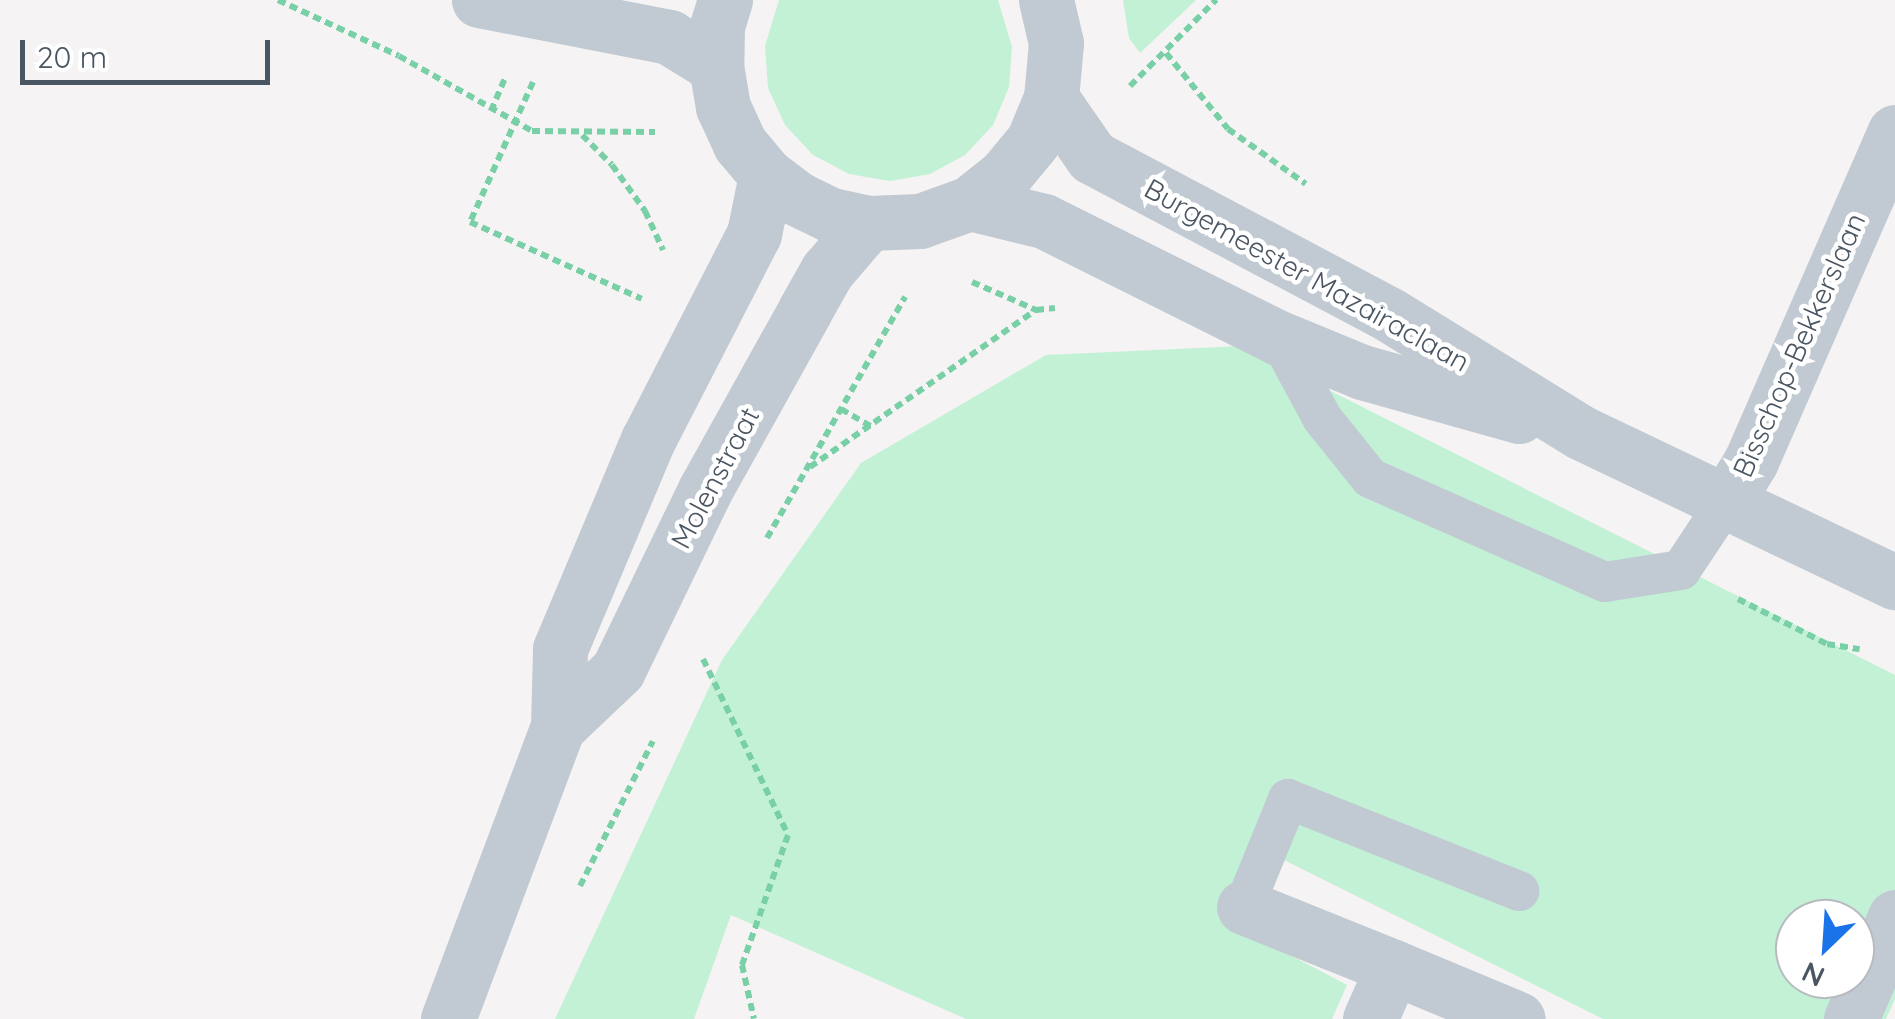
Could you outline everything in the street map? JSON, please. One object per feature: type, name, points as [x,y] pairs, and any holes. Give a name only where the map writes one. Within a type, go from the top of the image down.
[{"type":"street","points":[[480,0],[669,36],[716,66]]},
{"type":"street","points":[[725,0],[717,27],[716,66],[724,106],[735,131],[766,175],[796,198],[831,215],[868,223],[920,221],[970,203],[1005,175],[1033,140],[1051,98],[1056,42],[1046,0]]},
{"type":"street","name":"Burgemeester Mazairaclaan","points":[[1051,98],[1092,157],[1390,315],[1582,434],[1895,582]]},
{"type":"street","name":"Bisschop-Bekkerslaan","points":[[1726,502],[1751,462],[1895,132]]},
{"type":"street","name":"Molenstraat","points":[[448,1019],[558,727],[560,649],[648,440],[754,234],[766,175]]},
{"type":"street","name":"Burgemeester Mazairaclaan","points":[[970,203],[1044,221],[1280,338],[1362,372],[1582,434]]},
{"type":"street","name":"Molenstraat","points":[[558,727],[618,670],[706,490],[826,271],[868,223]]},
{"type":"street","points":[[1244,907],[1518,1019]]},
{"type":"street","points":[[1850,1019],[1895,917]]},
{"type":"street","points":[[1370,1019],[1393,967]]},
{"type":"lane","points":[[1280,338],[1322,418],[1370,478],[1605,582],[1681,570],[1726,502]]},
{"type":"lane","points":[[1244,907],[1288,798],[1519,891]]},
{"type":"path","points":[[278,0],[399,56],[532,131],[661,132]]},
{"type":"path","points":[[1124,96],[1216,0]]},
{"type":"path","points":[[563,15],[470,222],[704,330]]},
{"type":"path","points":[[582,134],[612,165],[644,210],[664,254]]},
{"type":"path","points":[[970,281],[1036,310]]},
{"type":"path","points":[[772,370],[870,426]]},
{"type":"path","points":[[699,651],[788,835],[742,965],[754,1019]]},
{"type":"green space","points":[[779,0],[998,0],[1012,47],[1009,87],[993,125],[965,155],[930,174],[890,181],[849,174],[813,155],[785,125],[768,88],[765,46]]},
{"type":"green space","points":[[1123,0],[1196,0],[1140,53],[1129,38]]},
{"type":"green space","points":[[1241,346],[1895,675],[1895,999],[1886,1019],[1603,1019],[1266,851],[1246,932],[1347,985],[1332,1019],[966,1019],[731,915],[694,1019],[555,1019],[722,660],[861,463],[1046,355]]}]
